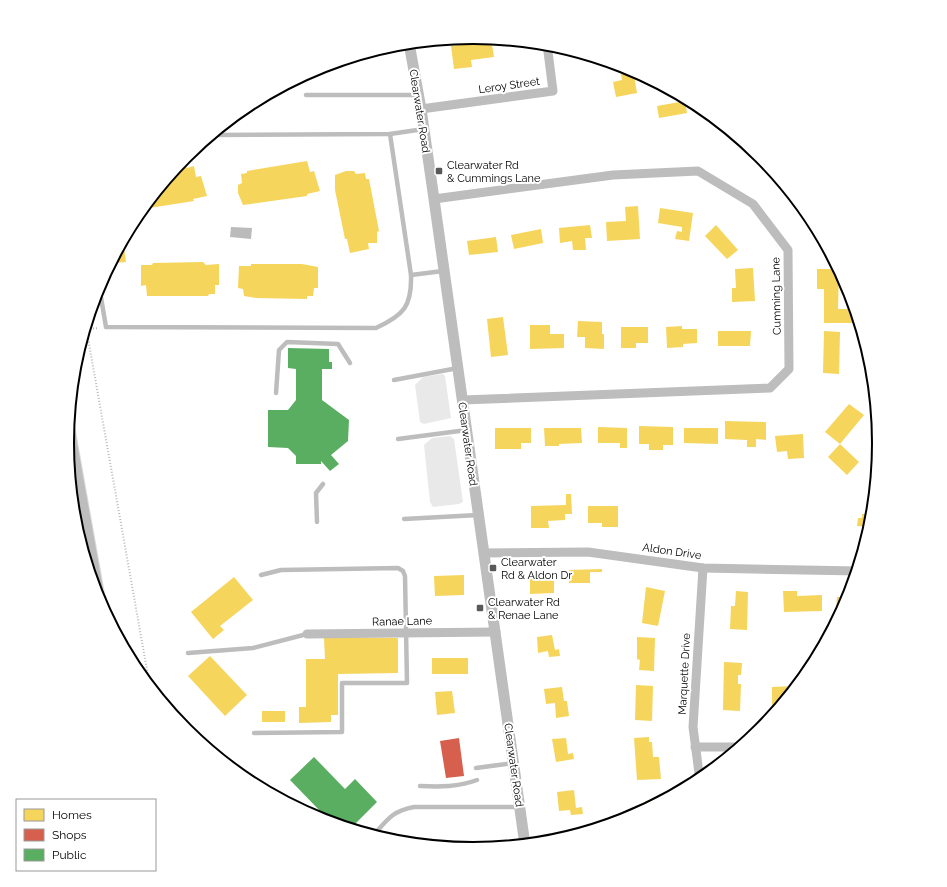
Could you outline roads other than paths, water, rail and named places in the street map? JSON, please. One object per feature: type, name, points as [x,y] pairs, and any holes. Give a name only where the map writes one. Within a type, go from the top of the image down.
[{"type":"main road","points":[[75,472],[89,552]]},
{"type":"street","name":"Clearwater Road","points":[[410,49],[421,108],[524,840]]},
{"type":"street","name":"Leroy Street","points":[[421,108],[553,91],[548,51]]},
{"type":"street","name":"Cumming Lane","points":[[434,199],[613,175],[698,171],[753,204],[788,250],[789,370],[770,388],[462,400]]},
{"type":"street","name":"Aldon Drive","points":[[484,553],[588,552],[703,568],[852,571]]},
{"type":"street","name":"Marquette Drive","points":[[699,773],[693,727],[703,568]]},
{"type":"street","name":"Ranae Lane","points":[[307,634],[496,632]]},
{"type":"street","points":[[695,747],[733,747]]},
{"type":"lane","points":[[306,95],[418,95]]},
{"type":"lane","points":[[220,135],[390,134],[424,129]]},
{"type":"lane","points":[[101,299],[106,327],[376,328],[390,321],[402,311],[409,300],[412,289],[390,134]]},
{"type":"lane","points":[[411,274],[444,270]]},
{"type":"lane","points":[[276,393],[279,350],[287,342],[338,344],[350,363]]},
{"type":"lane","points":[[394,380],[458,368]]},
{"type":"lane","points":[[398,439],[467,430]]},
{"type":"lane","points":[[317,522],[316,493],[323,484]]},
{"type":"lane","points":[[404,519],[478,515]]},
{"type":"lane","points":[[254,733],[342,732],[342,683],[407,683],[406,576],[403,571],[398,568],[281,570],[261,576]]},
{"type":"lane","points":[[188,653],[253,648],[307,634]]},
{"type":"lane","points":[[476,768],[514,763]]},
{"type":"lane","points":[[420,786],[437,787],[463,785],[477,780]]},
{"type":"lane","points":[[378,831],[393,813],[408,808],[520,807]]},
{"type":"place","name":"Clearwater Rd & Cummings Lane","points":[[439,171]]},
{"type":"place","name":"Clearwater Rd & Aldon Dr","points":[[493,568]]},
{"type":"place","name":"Clearwater Rd & Renae Lane","points":[[480,608]]}]
